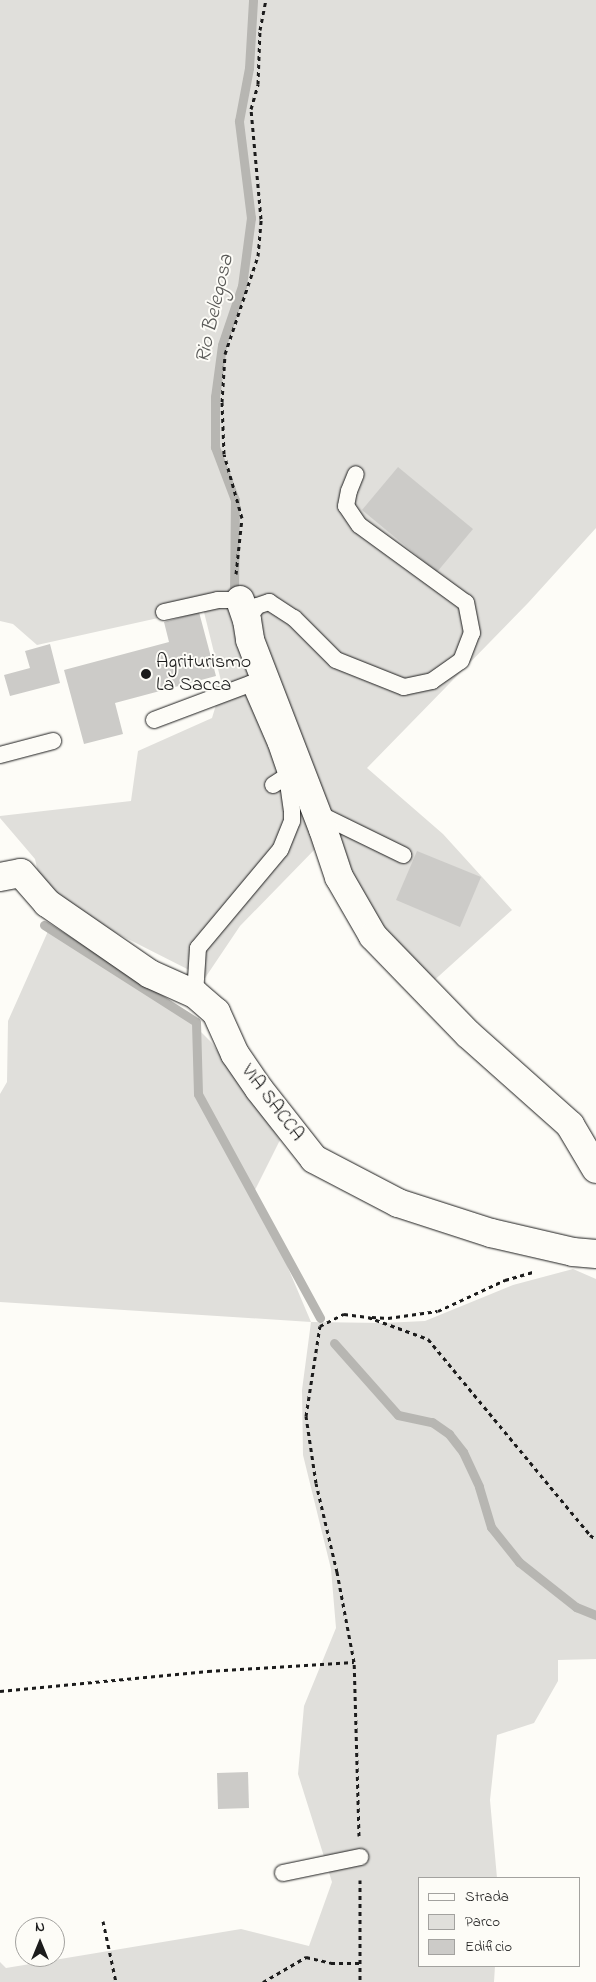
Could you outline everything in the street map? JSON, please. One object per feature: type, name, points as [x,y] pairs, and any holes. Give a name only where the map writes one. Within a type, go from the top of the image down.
[{"type":"street","points":[[244,610],[250,640],[317,813],[339,877],[373,936],[468,1034],[570,1125],[596,1169]]},
{"type":"street","name":"VIA SACCA","points":[[0,877],[21,873],[47,903],[55,909],[150,974],[195,994],[216,1012],[235,1054],[259,1089],[314,1159],[398,1203],[491,1233],[573,1252],[596,1254]]},
{"type":"lane","points":[[164,612],[218,600],[244,610],[269,602],[294,618],[336,660],[404,687],[432,681],[461,661],[472,633],[466,603],[359,525],[346,506],[356,474]]},
{"type":"lane","points":[[154,720],[250,684],[258,718],[287,776],[292,821],[280,850],[198,948],[195,994]]},
{"type":"lane","points":[[0,755],[53,741]]},
{"type":"lane","points":[[272,785],[287,776]]},
{"type":"lane","points":[[317,813],[403,855]]},
{"type":"lane","points":[[283,1873],[360,1857]]},
{"type":"path","points":[[244,610],[235,584],[242,518],[224,454],[222,402],[225,354],[258,256],[261,219],[251,109],[258,84],[260,30],[266,0]]},
{"type":"path","points":[[360,1982],[360,1857],[354,1662],[337,1572],[316,1483],[306,1416],[320,1326],[344,1314],[388,1318],[438,1311],[505,1280]]},
{"type":"path","points":[[368,1317],[428,1339],[590,1535],[596,1539]]},
{"type":"path","points":[[0,1691],[208,1671],[354,1662]]},
{"type":"path","points":[[103,1921],[116,1982]]},
{"type":"path","points":[[263,1982],[306,1957],[330,1963],[360,1963]]},
{"type":"green space","points":[[0,0],[596,0],[596,528],[528,603],[367,768],[443,834],[512,910],[419,994],[318,846],[240,926],[205,978],[43,896],[35,859],[0,818],[0,816],[131,801],[138,751],[212,718],[222,685],[203,608],[37,645],[13,624],[0,621]]},
{"type":"green space","points":[[49,929],[179,1010],[211,1042],[280,1140],[255,1190],[311,1322],[0,1302],[0,1094],[7,1082],[8,1021]]},
{"type":"green space","points":[[573,1269],[596,1279],[596,1659],[558,1660],[558,1681],[534,1723],[497,1735],[490,1800],[497,1877],[418,1877],[418,1967],[495,1967],[494,1982],[0,1982],[0,1962],[6,1968],[65,1967],[65,1958],[241,1929],[309,1946],[332,1882],[298,1774],[304,1706],[336,1628],[331,1569],[303,1455],[302,1390],[311,1322],[383,1323],[425,1321],[513,1285]]},
{"type":"building","points":[[398,467],[473,529],[437,572],[362,510]]},
{"type":"building","points":[[199,612],[216,676],[115,703],[123,734],[84,744],[64,670],[169,642],[164,622]]},
{"type":"building","points":[[50,644],[60,683],[10,696],[4,675],[30,668],[25,651]]},
{"type":"building","points":[[417,851],[481,877],[460,927],[396,900]]},
{"type":"building","points":[[248,1772],[249,1808],[218,1809],[217,1773]]},
{"type":"waterway","name":"Rio Belegosa","points":[[234,594],[235,500],[215,447],[215,397],[222,345],[242,286],[251,218],[239,121],[249,68],[253,0]]},
{"type":"waterway","points":[[44,925],[196,1022],[198,1094],[320,1318]]},
{"type":"waterway","points":[[334,1343],[398,1415],[432,1422],[449,1434],[463,1452],[479,1487],[491,1527],[519,1562],[576,1607],[596,1615]]},
{"type":"place","name":"Agriturismo La Sacca","points":[[146,674]]}]
